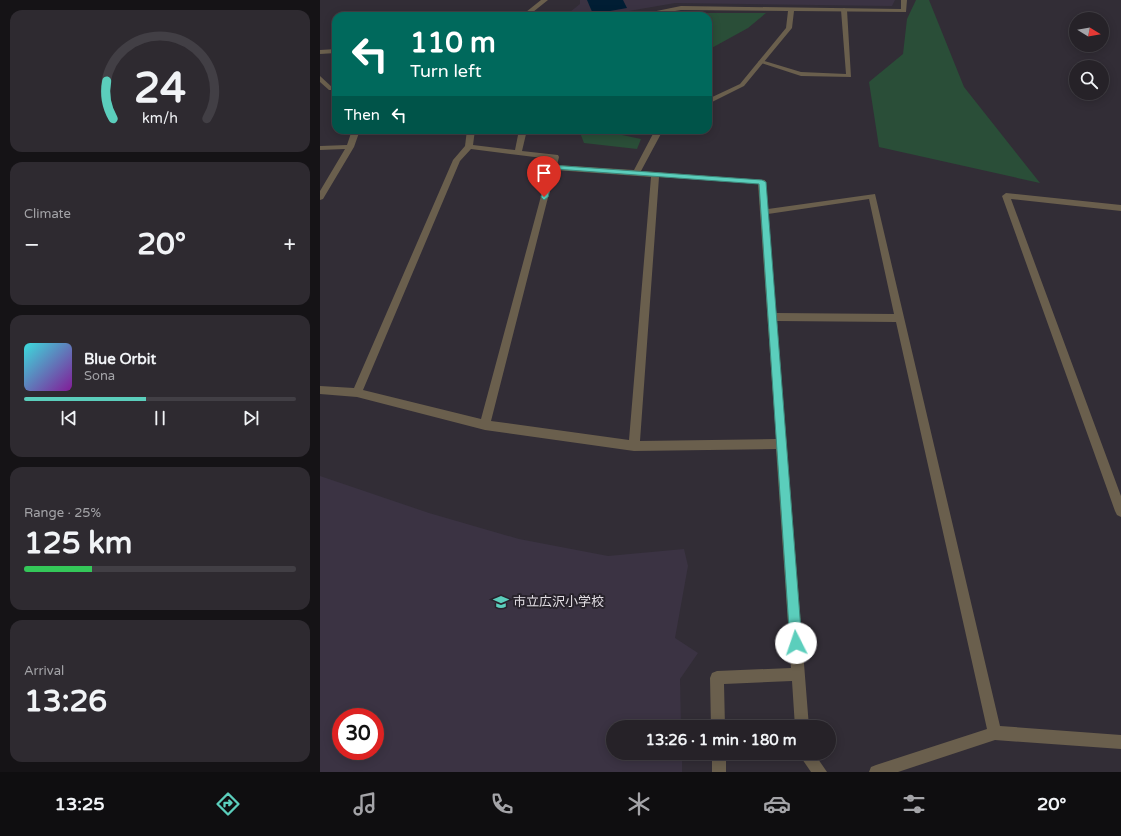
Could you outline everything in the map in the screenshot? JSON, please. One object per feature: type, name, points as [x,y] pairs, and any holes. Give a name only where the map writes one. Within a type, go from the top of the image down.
[{"type":"street","points":[[529,12],[545,0]]},
{"type":"street","points":[[658,12],[681,8],[904,11],[904,0]]},
{"type":"street","points":[[712,100],[742,85],[789,28],[791,9]]},
{"type":"street","points":[[761,62],[802,74],[849,76],[844,10]]},
{"type":"street","points":[[320,52],[332,51]]},
{"type":"street","points":[[320,78],[331,89]]},
{"type":"street","points":[[320,197],[350,147],[355,134]]},
{"type":"street","points":[[357,393],[457,160],[469,147],[471,134]]},
{"type":"street","points":[[518,153],[522,134]]},
{"type":"street","points":[[636,173],[656,134]]},
{"type":"street","points":[[320,148],[350,147]]},
{"type":"street","points":[[469,147],[555,157],[485,425]]},
{"type":"street","points":[[552,167],[762,182],[801,720]]},
{"type":"street","points":[[634,446],[655,174]]},
{"type":"street","points":[[764,212],[872,196],[995,733]]},
{"type":"street","points":[[1121,208],[1006,196],[1116,486],[1121,511]]},
{"type":"street","points":[[772,317],[900,318]]},
{"type":"street","points":[[320,390],[357,393],[485,425],[634,446],[782,444]]},
{"type":"street","points":[[718,720],[717,678],[798,674]]},
{"type":"street","points":[[876,772],[995,733],[1121,742]]},
{"type":"street","points":[[719,760],[719,772]]},
{"type":"street","points":[[811,760],[820,772]]},
{"type":"shaded area","points":[[580,0],[895,0],[892,6],[675,3],[623,12],[570,12],[580,4]]},
{"type":"shaded area","name":"市立広沢小学校","points":[[320,476],[429,513],[519,539],[608,556],[684,549],[688,566],[675,638],[698,653],[680,679],[681,720],[606,720],[606,760],[682,760],[682,772],[320,772]]},
{"type":"green space","points":[[916,0],[929,0],[964,87],[1040,183],[879,147],[869,82],[903,54],[907,19]]},
{"type":"green space","points":[[712,13],[766,13],[748,28],[712,48]]},
{"type":"green space","points":[[581,134],[622,134],[641,139],[637,149],[584,143]]},
{"type":"water","points":[[587,0],[623,0],[627,8],[604,12],[592,12]]},
{"type":"place","name":"市立広沢小学校","points":[[501,602]]},
{"type":"route","points":[[544,197],[552,167],[762,182],[796,643]]}]
